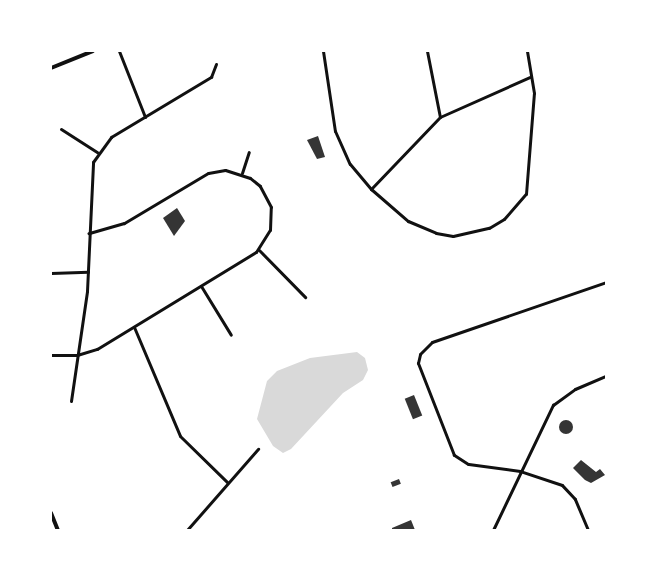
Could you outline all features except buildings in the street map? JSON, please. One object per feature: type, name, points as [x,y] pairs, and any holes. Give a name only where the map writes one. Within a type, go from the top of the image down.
[{"type":"main road","points":[[51,68],[93,51]]},
{"type":"main road","points":[[51,513],[58,530]]},
{"type":"street","points":[[118,51],[145,117]]},
{"type":"street","points":[[323,51],[339,145],[371,189],[408,221],[436,233],[473,233],[504,219],[526,194],[529,179],[534,93],[527,51]]},
{"type":"street","points":[[428,51],[440,117]]},
{"type":"street","points":[[71,401],[88,272],[90,173],[97,152],[111,137],[211,77],[216,63]]},
{"type":"street","points":[[371,189],[440,117],[531,77]]},
{"type":"street","points":[[61,129],[97,152]]},
{"type":"street","points":[[242,173],[249,152]]},
{"type":"street","points":[[51,355],[77,355],[97,349],[259,249],[270,230],[271,207],[260,186],[242,173],[208,173],[124,223],[88,233]]},
{"type":"street","points":[[259,249],[305,297]]},
{"type":"street","points":[[51,273],[88,272]]},
{"type":"street","points":[[588,530],[572,492],[562,485],[520,471],[468,464],[454,455],[418,363],[420,354],[432,342],[606,282]]},
{"type":"street","points":[[201,286],[231,335]]},
{"type":"street","points":[[134,327],[180,436],[227,482]]},
{"type":"street","points":[[493,530],[553,405],[575,389],[606,376]]},
{"type":"street","points":[[187,530],[258,449]]},
{"type":"shaded area","points":[[357,352],[365,358],[368,370],[363,380],[343,393],[291,449],[283,453],[273,446],[257,419],[267,381],[277,371],[310,358]]}]
